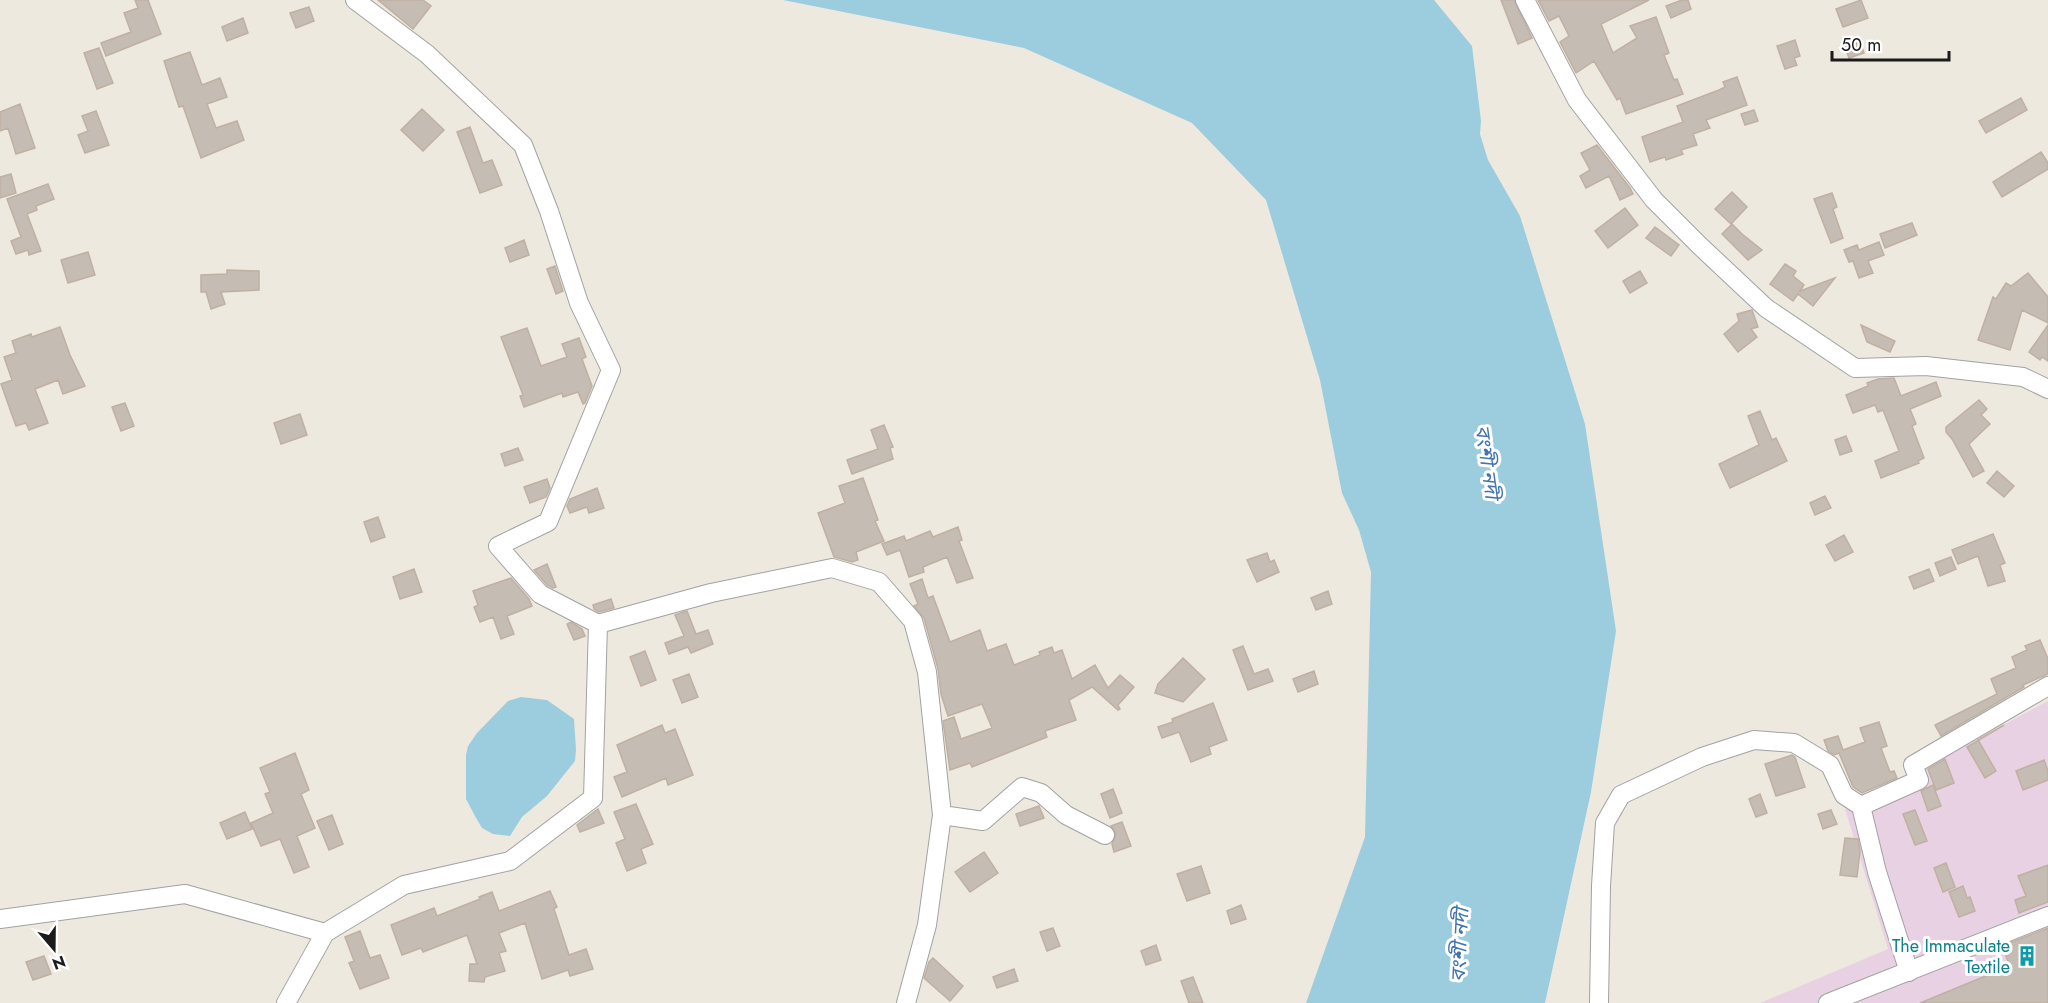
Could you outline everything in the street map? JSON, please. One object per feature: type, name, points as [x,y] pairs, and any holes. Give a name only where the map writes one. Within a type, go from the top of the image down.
[{"type":"street","points":[[355,0],[427,54],[523,145],[545,200],[579,303],[611,370],[548,522],[498,546],[540,594],[598,624],[711,593],[832,568],[879,582],[913,621],[927,672],[942,814],[927,925],[906,1003]]},
{"type":"street","points":[[1525,0],[1577,100],[1654,200],[1766,308],[1855,368],[1926,366],[2023,377],[2048,389]]},
{"type":"street","points":[[286,1003],[325,933],[404,885],[510,861],[593,798],[598,624]]},
{"type":"street","points":[[1861,806],[1919,780],[1912,765],[2048,686]]},
{"type":"street","points":[[1599,1003],[1601,886],[1605,823],[1621,795],[1702,757],[1754,740],[1794,743],[1830,765],[1844,795],[1861,806],[1877,872],[1909,972]]},
{"type":"street","points":[[942,814],[983,821],[1022,787],[1041,793],[1066,815],[1105,835]]},
{"type":"street","points":[[0,919],[185,894],[325,933]]},
{"type":"street","points":[[1839,1001],[2048,916]]},
{"type":"shaded area","points":[[2048,701],[2048,1003],[1760,1003],[1888,949],[1845,809]]},
{"type":"water","name":"বংশী নদী","points":[[783,0],[1434,0],[1472,46],[1481,121],[1480,134],[1488,160],[1520,216],[1585,424],[1616,631],[1591,792],[1545,1003],[1306,1003],[1365,837],[1371,572],[1359,530],[1342,493],[1320,380],[1266,200],[1192,123],[1024,48]]},
{"type":"water","points":[[521,697],[547,700],[574,719],[575,761],[547,796],[522,817],[510,836],[493,834],[482,828],[466,799],[466,755],[468,746],[477,733],[508,701]]},
{"type":"building","points":[[135,0],[148,0],[161,34],[106,56],[101,43],[131,32],[124,13],[138,8]]},
{"type":"building","points":[[378,0],[423,0],[431,6],[413,29]]},
{"type":"building","points":[[1501,0],[1514,0],[1532,38],[1518,44]]},
{"type":"building","points":[[1538,0],[1649,0],[1601,24],[1613,53],[1637,38],[1630,26],[1656,17],[1669,53],[1664,55],[1674,80],[1677,79],[1683,94],[1626,114],[1620,98],[1617,100],[1594,61],[1576,73],[1560,42],[1569,36],[1559,16],[1549,21]]},
{"type":"building","points":[[1688,0],[1691,9],[1671,18],[1666,6]]},
{"type":"building","points":[[1861,0],[1868,18],[1843,27],[1836,9]]},
{"type":"building","points":[[309,7],[314,21],[296,28],[290,13]]},
{"type":"building","points":[[243,18],[248,33],[227,41],[222,27]]},
{"type":"building","points":[[1795,40],[1800,56],[1794,58],[1797,65],[1785,69],[1777,46]]},
{"type":"building","points":[[1860,42],[1864,53],[1849,58],[1845,47]]},
{"type":"building","points":[[99,48],[113,83],[97,89],[84,53]]},
{"type":"building","points":[[190,52],[202,85],[220,78],[227,97],[207,104],[216,128],[237,121],[244,140],[201,158],[183,106],[179,107],[164,61]]},
{"type":"building","points":[[1737,77],[1747,105],[1706,120],[1710,128],[1693,134],[1697,145],[1681,150],[1683,154],[1666,160],[1665,157],[1650,162],[1642,137],[1683,122],[1677,106],[1719,90],[1725,87],[1723,82]]},
{"type":"building","points":[[2021,98],[2027,110],[1986,133],[1979,121]]},
{"type":"building","points":[[20,104],[35,148],[16,154],[8,128],[0,131],[0,112]]},
{"type":"building","points":[[422,109],[444,130],[423,151],[401,130]]},
{"type":"building","points":[[1754,110],[1758,121],[1745,125],[1741,114]]},
{"type":"building","points":[[96,111],[109,145],[85,153],[78,135],[88,131],[82,116]]},
{"type":"building","points":[[470,127],[483,163],[492,160],[502,185],[480,193],[457,132]]},
{"type":"building","points":[[1597,145],[1633,194],[1620,200],[1609,176],[1586,188],[1580,176],[1590,170],[1581,153]]},
{"type":"building","points":[[2041,152],[2048,163],[2048,169],[2002,197],[1993,182]]},
{"type":"building","points":[[11,174],[16,193],[0,198],[0,177]]},
{"type":"building","points":[[48,184],[54,199],[36,206],[37,210],[27,214],[41,251],[29,255],[28,250],[16,254],[11,241],[21,237],[7,199]]},
{"type":"building","points":[[1732,192],[1747,207],[1731,224],[1715,209]]},
{"type":"building","points":[[1832,193],[1837,207],[1833,209],[1843,238],[1831,243],[1814,199]]},
{"type":"building","points":[[1625,208],[1638,225],[1608,248],[1595,231]]},
{"type":"building","points":[[1912,223],[1917,235],[1885,248],[1880,234]]},
{"type":"building","points":[[1732,224],[1762,250],[1748,260],[1722,234]]},
{"type":"building","points":[[1655,227],[1679,245],[1671,256],[1646,238]]},
{"type":"building","points":[[524,240],[529,255],[510,262],[505,248]]},
{"type":"building","points":[[1879,242],[1884,255],[1868,261],[1873,273],[1859,278],[1853,261],[1849,262],[1844,250],[1857,245],[1859,250]]},
{"type":"building","points":[[88,252],[95,275],[68,283],[61,260]]},
{"type":"building","points":[[1785,264],[1796,271],[1793,276],[1804,285],[1800,291],[1835,278],[1813,306],[1798,294],[1793,301],[1770,284]]},
{"type":"building","points":[[555,266],[563,291],[556,294],[547,269]]},
{"type":"building","points":[[227,270],[259,271],[259,290],[221,292],[225,304],[211,309],[206,292],[201,292],[201,275],[227,274]]},
{"type":"building","points":[[1640,271],[1647,283],[1630,293],[1623,281]]},
{"type":"building","points":[[2028,273],[2048,297],[2048,323],[2022,310],[2010,350],[1978,340],[1993,297],[1996,299],[2006,283],[2011,286]]},
{"type":"building","points":[[1752,310],[1758,327],[1751,329],[1757,337],[1738,352],[1724,334],[1739,321],[1737,314]]},
{"type":"building","points":[[1861,325],[1895,341],[1890,352],[1867,342]]},
{"type":"building","points":[[2048,325],[2048,361],[2042,357],[2040,360],[2029,352]]},
{"type":"building","points":[[60,327],[85,386],[63,394],[58,380],[35,389],[48,423],[29,430],[26,423],[16,426],[1,384],[12,380],[4,357],[16,353],[12,341]]},
{"type":"building","points":[[527,328],[541,366],[567,357],[562,344],[579,338],[586,357],[582,359],[592,386],[585,403],[583,404],[578,392],[563,397],[562,393],[524,407],[520,396],[523,395],[501,337]]},
{"type":"building","points":[[1894,378],[1901,396],[1936,382],[1941,396],[1910,409],[1916,424],[1912,426],[1924,458],[1918,461],[1919,463],[1881,478],[1875,461],[1899,451],[1883,410],[1878,412],[1875,405],[1853,413],[1846,395],[1878,379]]},
{"type":"building","points":[[1979,400],[1987,409],[1981,415],[1990,424],[1969,444],[1984,471],[1973,477],[1946,432],[1946,427]]},
{"type":"building","points":[[125,403],[134,426],[121,431],[112,407]]},
{"type":"building","points":[[1760,411],[1772,440],[1776,438],[1787,461],[1730,488],[1719,464],[1759,445],[1748,416]]},
{"type":"building","points":[[300,414],[307,435],[281,444],[274,423]]},
{"type":"building","points":[[884,425],[893,447],[890,448],[893,459],[852,474],[847,460],[878,449],[871,430]]},
{"type":"building","points":[[1846,436],[1852,451],[1840,455],[1835,440]]},
{"type":"building","points":[[518,448],[523,460],[505,466],[501,454]]},
{"type":"building","points":[[1997,471],[2014,486],[2004,497],[1987,483]]},
{"type":"building","points":[[863,478],[878,520],[875,521],[884,541],[856,552],[858,560],[852,562],[834,557],[818,513],[845,503],[839,486]]},
{"type":"building","points":[[547,479],[550,488],[546,497],[530,503],[524,487]]},
{"type":"building","points":[[597,488],[604,508],[589,513],[587,507],[570,513],[567,506],[570,499]]},
{"type":"building","points":[[1825,496],[1831,508],[1815,515],[1810,503]]},
{"type":"building","points":[[378,517],[385,537],[371,542],[364,522]]},
{"type":"building","points":[[958,527],[962,540],[959,541],[973,578],[957,583],[947,557],[923,567],[924,572],[909,577],[900,550],[887,555],[882,544],[904,536],[906,541],[930,531],[933,537]]},
{"type":"building","points":[[1993,534],[2005,563],[2000,565],[2005,581],[1988,586],[1978,556],[1958,564],[1952,550]]},
{"type":"building","points":[[1844,535],[1853,552],[1835,561],[1826,545]]},
{"type":"building","points":[[1267,553],[1270,562],[1274,560],[1279,572],[1257,582],[1247,560]]},
{"type":"building","points":[[1951,557],[1956,569],[1940,576],[1935,563]]},
{"type":"building","points":[[547,564],[556,587],[553,588],[547,585],[534,570]]},
{"type":"building","points":[[414,569],[422,592],[400,599],[393,577]]},
{"type":"building","points":[[1929,569],[1934,581],[1914,589],[1909,577]]},
{"type":"building","points":[[511,578],[529,599],[532,606],[507,616],[514,634],[501,639],[493,617],[480,622],[474,607],[478,605],[473,591]]},
{"type":"building","points":[[922,579],[928,598],[933,596],[950,642],[980,630],[987,651],[1006,644],[1014,665],[1040,655],[1039,652],[1052,647],[1054,653],[1062,650],[1072,679],[1095,665],[1108,688],[1120,675],[1134,687],[1118,705],[1120,709],[1118,710],[1092,687],[1069,700],[1076,720],[1045,731],[1047,737],[972,767],[970,763],[950,770],[943,721],[954,717],[961,739],[992,728],[982,704],[948,716],[924,618],[914,606],[918,604],[910,584]]},
{"type":"building","points":[[1328,591],[1332,604],[1316,610],[1311,598]]},
{"type":"building","points":[[611,599],[614,608],[599,612],[594,609],[593,605]]},
{"type":"building","points":[[687,611],[696,634],[708,630],[713,644],[691,653],[688,647],[669,654],[665,643],[684,636],[675,615]]},
{"type":"building","points":[[571,622],[582,629],[585,636],[574,640],[567,624]]},
{"type":"building","points":[[2040,640],[2048,659],[2048,674],[2023,685],[2024,687],[1941,736],[1935,725],[1997,694],[1991,679],[2016,668],[2012,657],[2027,650],[2025,646]]},
{"type":"building","points":[[1243,646],[1254,674],[1268,669],[1273,681],[1248,690],[1233,650]]},
{"type":"building","points":[[645,651],[656,680],[641,686],[630,657]]},
{"type":"building","points":[[1183,658],[1205,679],[1183,702],[1155,693],[1158,684]]},
{"type":"building","points":[[1314,671],[1318,684],[1298,692],[1293,679]]},
{"type":"building","points":[[689,674],[698,697],[682,703],[673,680]]},
{"type":"building","points":[[1213,703],[1227,740],[1209,747],[1211,754],[1191,762],[1179,732],[1162,738],[1158,727]]},
{"type":"building","points":[[1879,722],[1887,746],[1881,748],[1890,772],[1894,771],[1897,778],[1862,793],[1853,787],[1839,753],[1834,755],[1828,751],[1824,740],[1838,736],[1843,750],[1865,742],[1860,728]]},
{"type":"building","points":[[662,725],[665,733],[675,729],[693,775],[668,785],[666,778],[622,797],[614,777],[627,772],[617,745]]},
{"type":"building","points":[[1978,740],[1996,771],[1985,778],[1967,747]]},
{"type":"building","points":[[295,753],[309,790],[301,794],[315,828],[297,836],[309,867],[294,873],[280,839],[261,846],[251,823],[273,813],[265,794],[270,792],[260,768]]},
{"type":"building","points":[[1792,755],[1795,757],[1805,787],[1776,796],[1765,764]]},
{"type":"building","points":[[1945,759],[1954,783],[1936,790],[1928,769]]},
{"type":"building","points":[[2044,760],[2048,780],[2023,790],[2016,771]]},
{"type":"building","points":[[1933,785],[1941,806],[1928,811],[1921,791]]},
{"type":"building","points":[[1113,789],[1122,813],[1110,818],[1101,794]]},
{"type":"building","points":[[1760,794],[1767,813],[1756,817],[1749,799]]},
{"type":"building","points":[[636,804],[653,844],[641,849],[646,863],[627,871],[616,843],[625,839],[614,812]]},
{"type":"building","points":[[1039,806],[1044,818],[1020,826],[1016,814]]},
{"type":"building","points":[[598,809],[604,823],[580,832],[577,825]]},
{"type":"building","points":[[1831,810],[1837,824],[1823,829],[1818,814]]},
{"type":"building","points":[[1915,810],[1927,841],[1915,845],[1903,814]]},
{"type":"building","points":[[245,812],[252,829],[227,839],[220,823]]},
{"type":"building","points":[[332,815],[343,844],[329,850],[317,821]]},
{"type":"building","points":[[1122,822],[1131,846],[1114,852],[1112,844],[1116,834],[1111,826]]},
{"type":"building","points":[[1845,838],[1858,839],[1860,851],[1857,877],[1840,875]]},
{"type":"building","points":[[984,852],[998,873],[970,892],[955,872]]},
{"type":"building","points":[[1946,863],[1955,887],[1943,892],[1934,868]]},
{"type":"building","points":[[2048,865],[2048,902],[2019,913],[2015,900],[2026,896],[2018,876]]},
{"type":"building","points":[[1201,866],[1210,893],[1187,901],[1177,874]]},
{"type":"building","points":[[1963,886],[1975,911],[1959,917],[1949,892]]},
{"type":"building","points":[[550,891],[557,907],[554,909],[569,955],[586,949],[593,969],[570,976],[568,970],[542,979],[525,923],[499,933],[506,951],[499,953],[505,971],[485,977],[484,982],[469,981],[470,964],[477,964],[467,935],[423,952],[421,948],[402,955],[391,925],[434,908],[437,916],[492,892],[499,911]]},
{"type":"building","points":[[1241,905],[1246,919],[1231,924],[1227,911]]},
{"type":"building","points":[[1053,928],[1060,946],[1047,951],[1040,932]]},
{"type":"building","name":"The Immaculate Textile","points":[[2048,928],[2048,1003],[1920,1003],[2010,966],[2002,946]]},
{"type":"building","points":[[360,931],[370,958],[380,955],[389,978],[360,989],[349,963],[354,961],[345,937]]},
{"type":"building","points":[[1156,945],[1161,960],[1146,965],[1141,951]]},
{"type":"building","points":[[44,956],[51,974],[33,980],[26,962]]},
{"type":"building","points":[[933,958],[963,986],[950,1001],[924,978],[929,962]]},
{"type":"building","points":[[1014,969],[1018,981],[997,988],[993,977]]},
{"type":"building","points":[[1193,977],[1203,1003],[1189,1003],[1181,981]]},
{"type":"place","name":"The Immaculate Textile","points":[[2027,956]]}]
